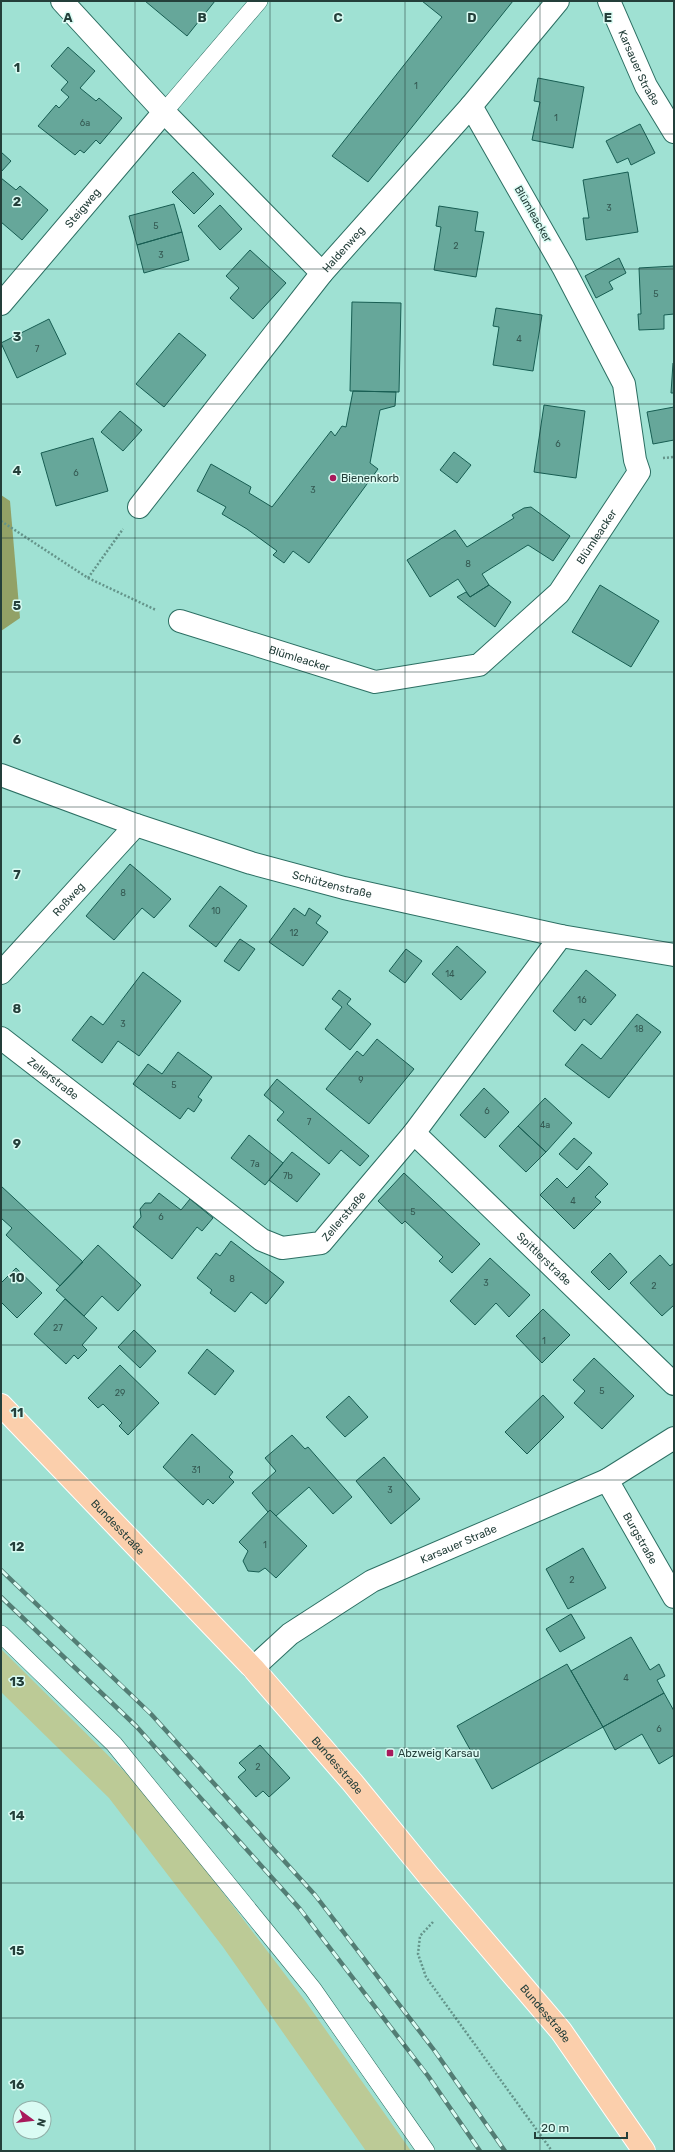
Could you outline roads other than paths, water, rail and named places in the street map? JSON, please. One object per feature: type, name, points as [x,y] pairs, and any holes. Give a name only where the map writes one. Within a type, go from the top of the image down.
[{"type":"main road","name":"Bundesstraße","points":[[1,1405],[253,1668],[352,1782],[561,2031],[644,2151]]},
{"type":"street","points":[[62,1],[164,112],[322,273]]},
{"type":"street","name":"Haldenweg","points":[[139,507],[322,273],[471,106],[558,1]]},
{"type":"street","name":"Karsauer Straße","points":[[609,1],[646,86],[674,132]]},
{"type":"street","name":"Blümleacker","points":[[180,621],[375,682],[479,665],[559,593],[639,472],[634,460],[624,384],[563,267],[471,106]]},
{"type":"street","name":"Steigweg","points":[[1,304],[164,112]]},
{"type":"street","name":"Schützenstraße","points":[[1,775],[136,825],[251,863],[344,888],[561,936],[674,955]]},
{"type":"street","name":"Roßweg","points":[[1,973],[136,825]]},
{"type":"street","name":"Zellerstraße","points":[[1,1038],[262,1240],[282,1248],[321,1243],[414,1133],[561,936]]},
{"type":"street","name":"Spittlerstraße","points":[[414,1133],[674,1384]]},
{"type":"street","name":"Karsauer Straße","points":[[253,1668],[290,1634],[372,1581],[607,1480],[674,1438]]},
{"type":"street","name":"Burgstraße","points":[[607,1480],[674,1597]]},
{"type":"lane","points":[[164,112],[258,1]]},
{"type":"lane","points":[[1,1634],[114,1744],[313,1989],[426,2151]]},
{"type":"railway","points":[[1,1570],[151,1714],[315,1895],[434,2050],[505,2151]]},
{"type":"railway","points":[[1,1597],[136,1726],[300,1909],[428,2076],[480,2151]]},
{"type":"place","name":"Bienenkorb","points":[[333,478]]},
{"type":"place","name":"Abzweig Karsau","points":[[390,1753]]}]
